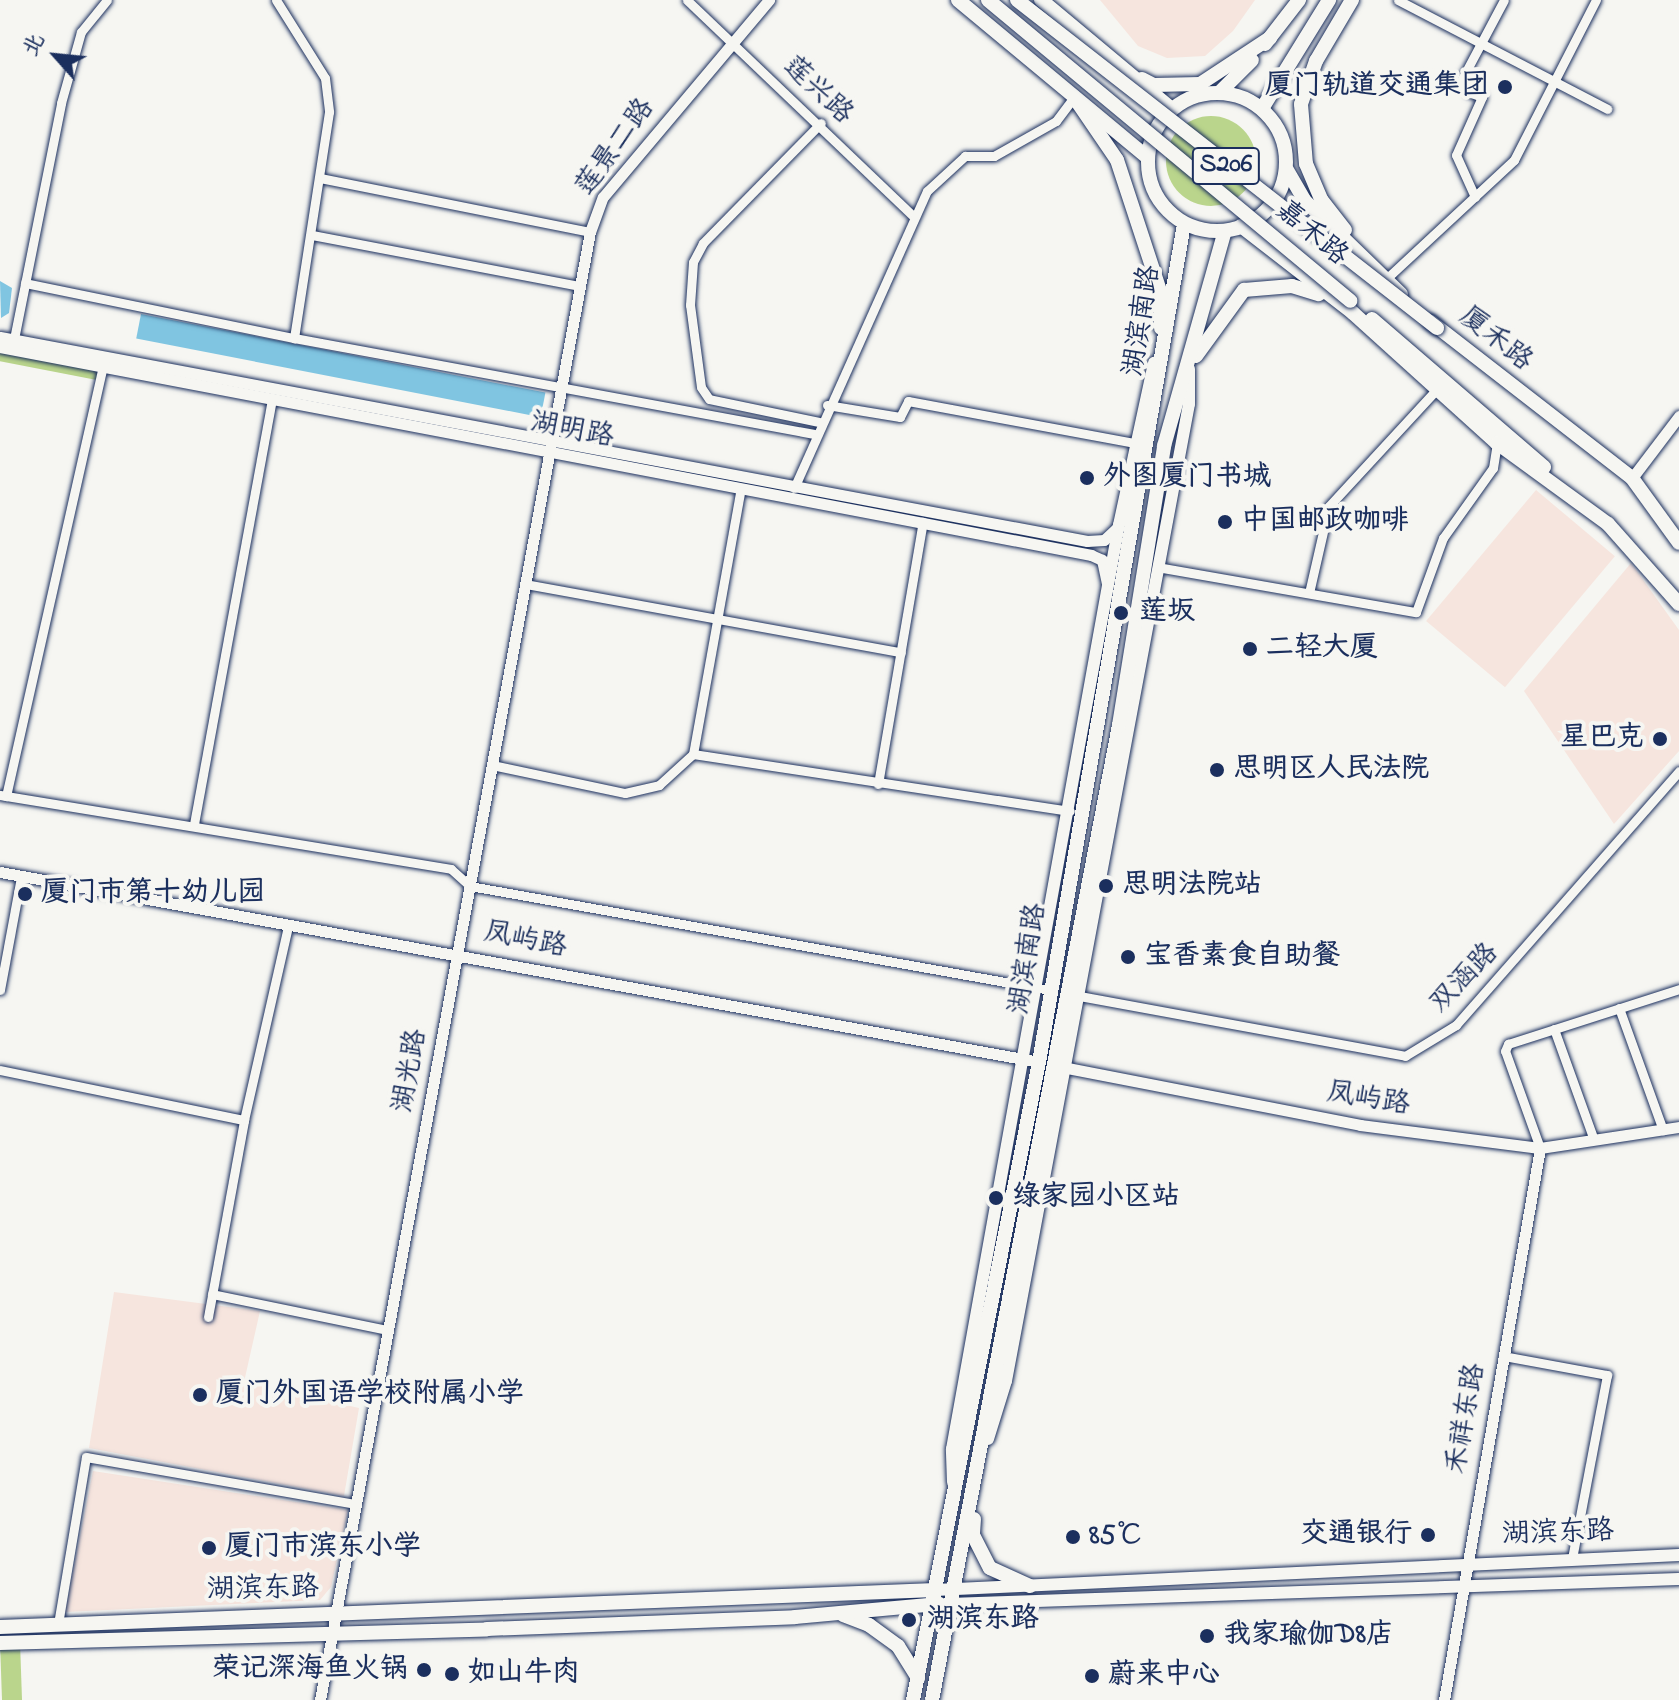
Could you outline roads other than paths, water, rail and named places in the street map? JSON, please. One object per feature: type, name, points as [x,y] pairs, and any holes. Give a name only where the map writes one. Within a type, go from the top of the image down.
[{"type":"main road","points":[[958,0],[1148,158]]},
{"type":"main road","name":"嘉禾路","points":[[988,0],[1595,515]]},
{"type":"main road","name":"嘉禾路","points":[[1017,0],[1437,328]]},
{"type":"main road","name":"S206","points":[[1041,0],[1172,109]]},
{"type":"main road","points":[[1220,92],[1270,38],[1299,0]]},
{"type":"main road","points":[[1263,107],[1329,0]]},
{"type":"main road","points":[[1352,0],[1316,61],[1301,104],[1301,145],[1321,199],[1383,276]]},
{"type":"main road","points":[[1124,69],[1154,85],[1200,84],[1270,38]]},
{"type":"main road","points":[[1220,92],[1263,107],[1280,130],[1287,170],[1267,211],[1225,231],[1184,224],[1163,208],[1148,158],[1151,140],[1172,109],[1186,99],[1220,92]]},
{"type":"main road","points":[[1074,97],[1117,160],[1161,294],[1161,333]]},
{"type":"main road","name":"厦禾路","points":[[1287,170],[1304,200],[1437,328],[1632,478],[1679,543]]},
{"type":"main road","name":"湖滨南路","points":[[932,1700],[976,1476],[1045,1063],[1043,989],[1184,224]]},
{"type":"main road","name":"S206","points":[[1241,226],[1289,265],[1351,307],[1497,443],[1595,515],[1679,604]]},
{"type":"main road","name":"湖滨南路","points":[[1072,994],[1164,446],[1189,367],[1225,231]]},
{"type":"main road","points":[[1043,989],[1119,525],[1135,443],[1175,283]]},
{"type":"main road","points":[[1189,367],[1244,290],[1263,286],[1312,290],[1351,307]]},
{"type":"main road","name":"湖滨南路","points":[[913,1700],[1045,1063],[1072,994],[1189,404],[1189,367]]},
{"type":"main road","points":[[976,1476],[973,1535],[990,1568],[1030,1586]]},
{"type":"main road","name":"湖滨东路","points":[[951,1597],[1030,1586],[1679,1555]]},
{"type":"main road","name":"湖滨东路","points":[[0,1627],[336,1614],[1679,1579]]},
{"type":"main road","name":"湖滨东路","points":[[0,1643],[795,1617],[933,1597]]},
{"type":"main road","points":[[795,1617],[841,1614],[869,1625],[898,1646],[918,1678]]},
{"type":"street","points":[[9,345],[25,283],[61,103],[81,32],[107,0]]},
{"type":"street","points":[[276,0],[325,78],[329,112],[294,338]]},
{"type":"street","name":"莲兴路","points":[[687,0],[821,123],[914,217]]},
{"type":"street","name":"莲景二路","points":[[550,447],[590,232],[603,197],[769,0]]},
{"type":"street","points":[[1398,0],[1607,109]]},
{"type":"street","points":[[1475,197],[1456,155],[1482,97],[1469,92],[1462,79],[1504,0]]},
{"type":"street","points":[[1383,276],[1514,160],[1558,83],[1596,0]]},
{"type":"street","points":[[794,488],[819,422],[927,191],[965,156],[994,156],[1056,121],[1074,97]]},
{"type":"street","points":[[819,422],[709,399],[701,387],[690,305],[693,262],[703,243],[821,123]]},
{"type":"street","points":[[320,178],[590,232]]},
{"type":"street","points":[[312,235],[580,286]]},
{"type":"street","points":[[25,283],[294,338],[814,434]]},
{"type":"street","name":"湖明路","points":[[0,337],[9,345],[103,367],[1087,541],[1111,537],[1119,525]]},
{"type":"street","name":"湖明路","points":[[9,345],[550,447],[741,488],[1091,555],[1102,560],[1107,592]]},
{"type":"street","points":[[103,367],[3,796],[194,824],[451,869],[470,886],[1043,989]]},
{"type":"street","points":[[1309,593],[1329,506],[1437,389]]},
{"type":"street","points":[[194,824],[272,398]]},
{"type":"street","points":[[827,405],[900,417],[908,401],[1135,443]]},
{"type":"street","points":[[1632,478],[1679,416]]},
{"type":"street","points":[[1157,567],[1416,612],[1443,538],[1493,468],[1497,443]]},
{"type":"street","name":"湖光路","points":[[320,1700],[550,447]]},
{"type":"street","points":[[492,765],[625,793],[659,785],[693,754],[741,488]]},
{"type":"street","points":[[878,784],[923,522]]},
{"type":"street","points":[[525,584],[901,652]]},
{"type":"street","points":[[693,754],[1070,811]]},
{"type":"street","name":"双涵路","points":[[1072,994],[1405,1056],[1456,1025],[1679,771]]},
{"type":"street","name":"凤屿路","points":[[0,872],[288,926],[457,952],[1360,1125],[1540,1148],[1679,1127]]},
{"type":"street","points":[[0,990],[21,877]]},
{"type":"street","points":[[208,1317],[244,1120],[288,926]]},
{"type":"street","points":[[1540,1148],[1505,1051],[1508,1044],[1679,989]]},
{"type":"street","points":[[1619,1008],[1663,1130]]},
{"type":"street","points":[[1554,1029],[1594,1140]]},
{"type":"street","points":[[0,1070],[244,1120]]},
{"type":"street","name":"禾祥东路","points":[[1444,1700],[1540,1148]]},
{"type":"street","points":[[212,1294],[388,1330]]},
{"type":"street","points":[[1503,1356],[1607,1375],[1572,1559]]},
{"type":"street","points":[[58,1624],[86,1457],[356,1504]]},
{"type":"water","points":[[0,281],[12,288],[9,313],[1,318]]},
{"type":"water","points":[[141,314],[545,393],[541,417],[136,339]]},
{"type":"place","name":"厦门轨道交通集团","points":[[1505,87]]},
{"type":"place","name":"外图厦门书城","points":[[1087,478]]},
{"type":"place","name":"中国邮政咖啡","points":[[1225,522]]},
{"type":"place","name":"莲坂","points":[[1121,613]]},
{"type":"place","name":"二轻大厦","points":[[1250,649]]},
{"type":"place","name":"星巴克","points":[[1660,739]]},
{"type":"place","name":"思明区人民法院","points":[[1217,770]]},
{"type":"place","name":"思明法院站","points":[[1106,886]]},
{"type":"place","name":"厦门市第十幼儿园","points":[[25,894]]},
{"type":"place","name":"宝香素食自助餐","points":[[1128,957]]},
{"type":"place","name":"绿家园小区站","points":[[996,1198]]},
{"type":"place","name":"厦门外国语学校附属小学","points":[[200,1395]]},
{"type":"place","name":"交通银行","points":[[1428,1535]]},
{"type":"place","name":"85℃","points":[[1073,1537]]},
{"type":"place","name":"厦门市滨东小学","points":[[209,1548]]},
{"type":"place","name":"湖滨东路","points":[[909,1620]]},
{"type":"place","name":"我家瑜伽D8店","points":[[1207,1636]]},
{"type":"place","name":"荣记深海鱼火锅","points":[[424,1670]]},
{"type":"place","name":"如山牛肉","points":[[452,1674]]},
{"type":"place","name":"蔚来中心","points":[[1092,1676]]}]
